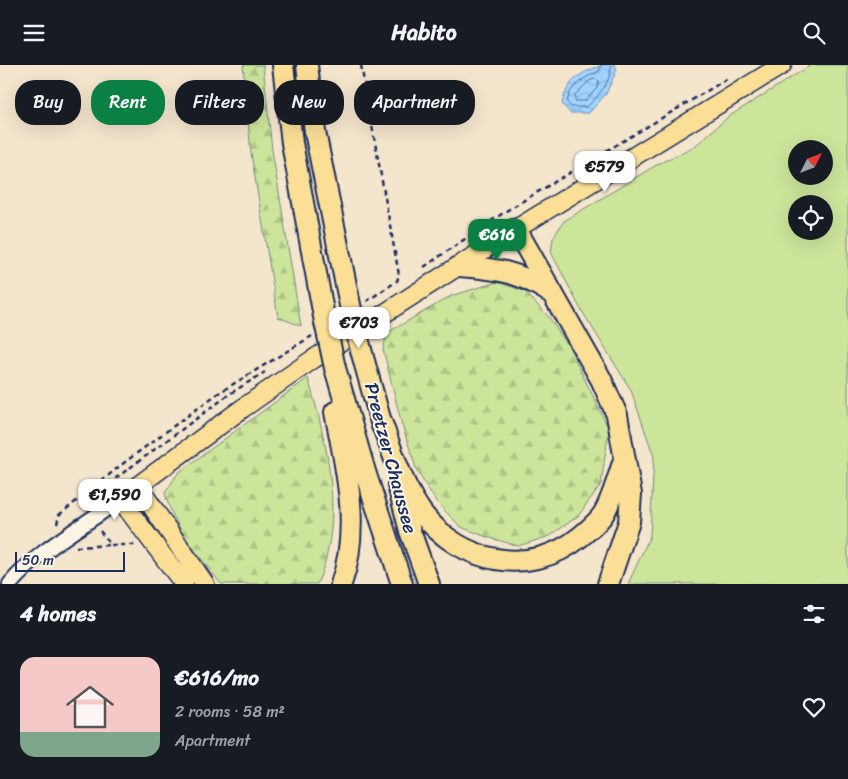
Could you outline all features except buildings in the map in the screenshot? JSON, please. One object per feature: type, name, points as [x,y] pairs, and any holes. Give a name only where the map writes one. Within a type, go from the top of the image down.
[{"type":"highway","name":"Preetzer Chaussee","points":[[283,65],[292,143],[321,327],[366,475],[402,584]]},
{"type":"highway","name":"Preetzer Chaussee","points":[[307,65],[315,132],[358,303],[361,350],[410,531],[429,584]]},
{"type":"highway","points":[[516,229],[610,397],[623,437],[631,494],[629,521],[608,584]]},
{"type":"highway","points":[[460,266],[502,270],[517,274],[550,292]]},
{"type":"highway","points":[[335,368],[331,389],[348,476],[351,514],[350,550],[341,584]]},
{"type":"highway","points":[[378,413],[408,491],[423,515],[439,531],[459,546],[481,557],[503,562],[538,559],[558,552],[592,527],[604,513],[625,458]]},
{"type":"main road","points":[[184,584],[120,499],[304,366],[516,229],[782,65]]},
{"type":"main road","points":[[138,486],[205,584]]},
{"type":"street","points":[[10,584],[18,574],[52,547],[120,499]]},
{"type":"path","points":[[358,303],[397,281],[400,275],[361,65]]},
{"type":"path","points":[[417,272],[506,211],[733,75]]},
{"type":"path","points":[[377,300],[401,283]]},
{"type":"path","points":[[141,545],[52,547],[60,515],[74,503],[217,394],[321,327]]},
{"type":"path","points":[[92,520],[111,545]]},
{"type":"green space","points":[[243,65],[263,65],[272,150],[301,326],[278,317],[251,153],[248,125],[264,125],[264,80],[244,80]]},
{"type":"green space","points":[[811,65],[848,65],[848,584],[628,584],[650,536],[654,457],[631,390],[580,308],[551,252],[553,238],[564,221],[658,164],[695,146],[728,117]]},
{"type":"green space","points":[[497,282],[524,291],[548,316],[569,347],[609,429],[601,484],[578,516],[550,536],[518,546],[461,527],[437,503],[417,471],[402,425],[383,349],[387,333],[451,296]]},
{"type":"green space","points":[[308,378],[322,428],[331,481],[331,534],[326,559],[317,584],[221,584],[181,530],[174,518],[165,493],[178,473]]},
{"type":"water","points":[[603,65],[615,65],[617,69],[606,94],[589,113],[570,113],[562,104],[571,83],[582,74]]}]
